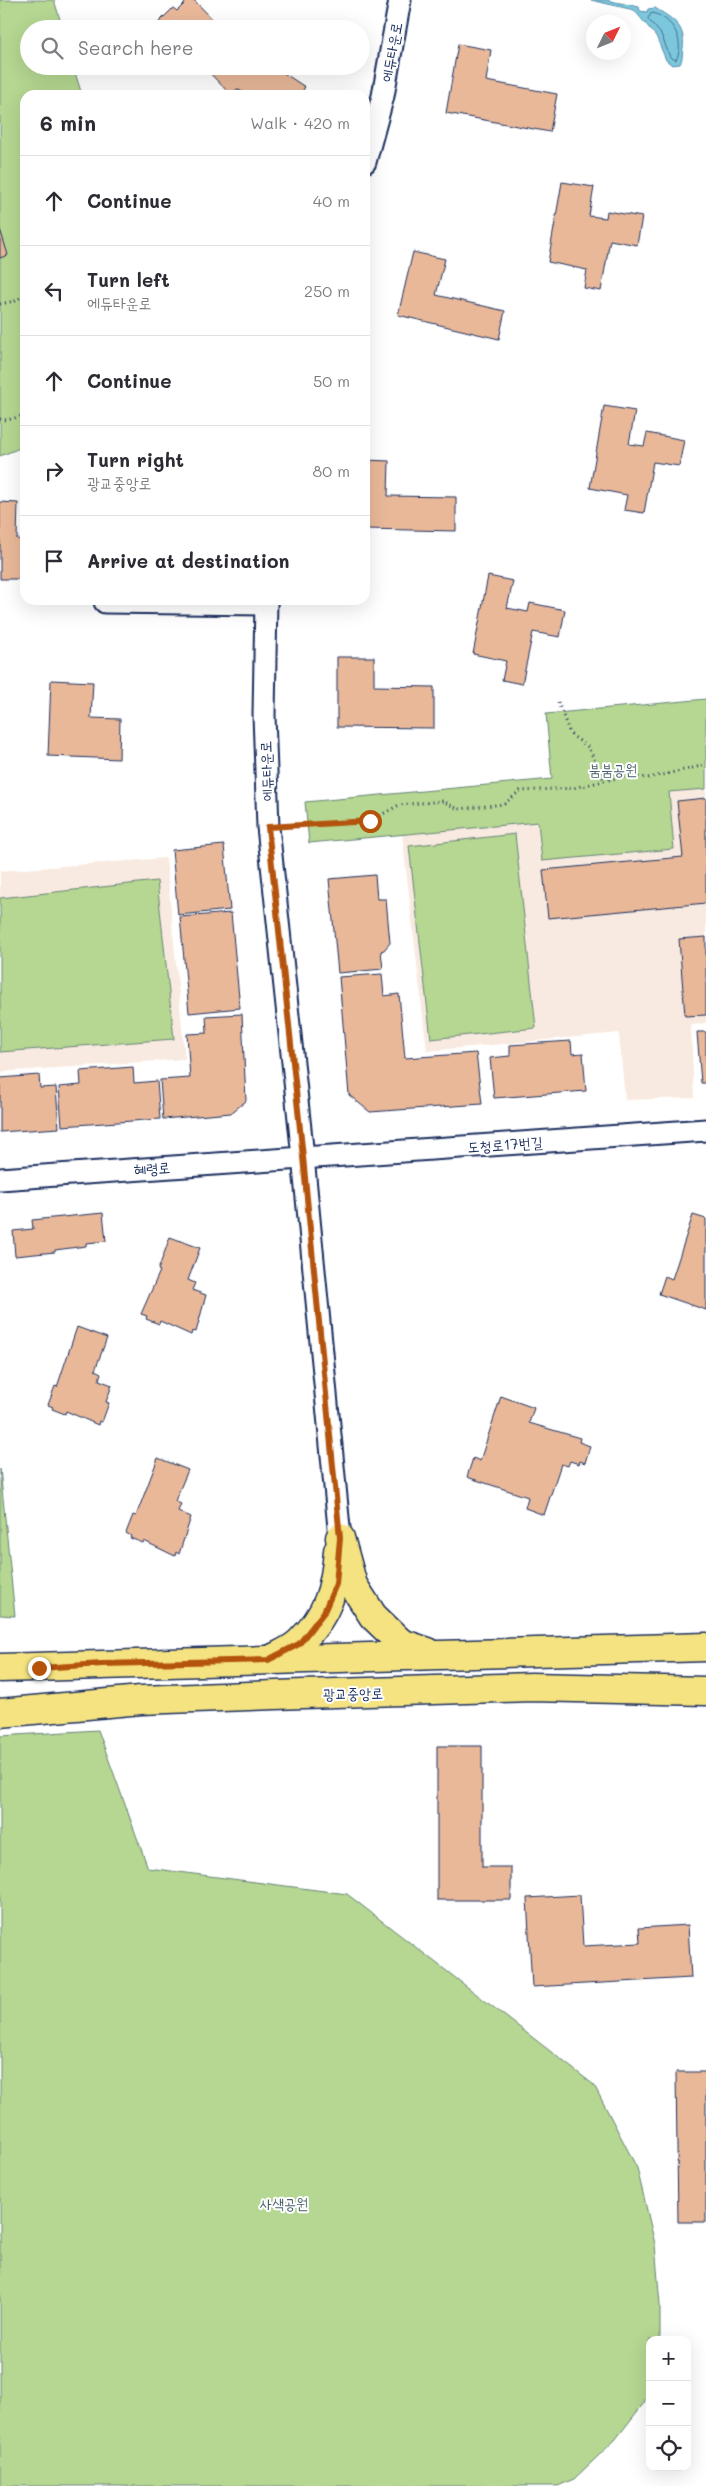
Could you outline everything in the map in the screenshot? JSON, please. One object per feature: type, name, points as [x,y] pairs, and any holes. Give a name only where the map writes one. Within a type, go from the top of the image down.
[{"type":"main road","points":[[340,1538],[353,1585],[373,1616],[401,1643],[435,1654]]},
{"type":"main road","points":[[268,1660],[299,1644],[324,1612],[336,1584],[340,1538]]},
{"type":"main road","points":[[0,1668],[706,1647]]},
{"type":"main road","name":"광교중앙로","points":[[0,1713],[141,1700],[303,1694],[531,1687],[706,1691]]},
{"type":"street","name":"에듀타운로","points":[[370,144],[385,88],[400,0]]},
{"type":"street","name":"에듀타운로","points":[[266,605],[264,715],[268,827],[303,1157],[340,1538]]},
{"type":"street","name":"도청로17번길","points":[[303,1157],[706,1130]]},
{"type":"street","name":"혜령로","points":[[0,1178],[303,1157]]},
{"type":"path","points":[[0,304],[20,298]]},
{"type":"path","points":[[0,419],[7,420],[20,416]]},
{"type":"path","points":[[558,702],[570,734],[588,747],[604,780]]},
{"type":"path","points":[[268,827],[370,821],[399,805],[443,801],[458,809],[504,804],[520,790],[573,788],[626,776],[648,778],[706,765]]},
{"type":"shaded area","points":[[706,789],[706,1023],[691,1025],[694,1098],[625,1100],[619,1033],[427,1051],[402,834],[538,822],[543,861],[674,849],[669,792]]},
{"type":"shaded area","points":[[166,858],[185,1059],[0,1072],[0,871]]},
{"type":"green space","points":[[0,0],[54,0],[60,20],[20,20],[20,75],[76,75],[80,90],[20,90],[20,448],[0,456]]},
{"type":"green space","name":"붐붐공원","points":[[706,699],[706,789],[669,792],[674,849],[542,861],[538,822],[309,843],[305,802],[552,779],[546,714]]},
{"type":"green space","points":[[515,834],[536,1028],[431,1039],[409,846]]},
{"type":"green space","points":[[157,881],[174,1039],[0,1052],[0,898]]},
{"type":"green space","points":[[0,1469],[15,1616],[0,1615]]},
{"type":"green space","name":"사색공원","points":[[98,1730],[148,1868],[347,1894],[594,2085],[637,2168],[655,2244],[660,2305],[660,2336],[646,2336],[646,2397],[644,2403],[615,2440],[574,2479],[558,2486],[0,2486],[0,1736]]},
{"type":"water","points":[[591,0],[606,0],[639,7],[640,11],[647,12],[648,9],[655,8],[673,20],[680,29],[683,40],[680,64],[672,65],[666,60],[656,36],[634,10]]},
{"type":"building","points":[[188,0],[194,0],[213,20],[161,20],[173,8],[177,11]]},
{"type":"building","points":[[458,44],[491,50],[486,81],[557,94],[550,132],[446,113]]},
{"type":"building","points":[[212,75],[287,75],[305,87],[303,90],[226,90]]},
{"type":"building","points":[[562,182],[594,187],[589,216],[606,218],[607,211],[642,217],[637,245],[610,240],[601,291],[584,288],[587,270],[548,262]]},
{"type":"building","points":[[0,229],[8,255],[0,258]]},
{"type":"building","points":[[413,252],[445,259],[436,295],[505,311],[499,339],[398,315]]},
{"type":"building","points":[[604,406],[635,411],[629,444],[644,446],[647,433],[684,440],[679,466],[653,462],[644,513],[624,510],[627,495],[590,488]]},
{"type":"building","points":[[370,460],[389,461],[388,496],[456,497],[456,531],[370,529]]},
{"type":"building","points":[[0,502],[18,503],[17,539],[20,539],[20,579],[0,579]]},
{"type":"building","points":[[488,576],[513,581],[507,608],[528,612],[530,603],[565,610],[560,637],[533,632],[522,684],[502,680],[506,661],[473,654]]},
{"type":"building","points":[[337,657],[374,657],[374,686],[434,687],[434,728],[337,727]]},
{"type":"building","points":[[51,680],[93,682],[91,718],[120,719],[119,759],[48,756]]},
{"type":"building","points":[[706,798],[706,903],[548,918],[543,870],[683,857],[677,801]]},
{"type":"building","points":[[224,845],[230,910],[178,915],[172,850]]},
{"type":"building","points":[[375,875],[377,899],[386,899],[390,943],[381,951],[383,969],[338,973],[329,879]]},
{"type":"building","points":[[231,913],[240,1008],[189,1013],[180,917]]},
{"type":"building","points":[[706,937],[706,1015],[685,1016],[679,939]]},
{"type":"building","points":[[382,974],[384,996],[399,994],[405,1058],[476,1053],[482,1104],[370,1112],[349,1095],[339,977]]},
{"type":"building","points":[[242,1014],[246,1101],[231,1113],[163,1119],[160,1080],[190,1078],[187,1034],[207,1033],[206,1016]]},
{"type":"building","points":[[697,1032],[706,1032],[706,1083],[701,1083]]},
{"type":"building","points":[[571,1041],[572,1054],[583,1053],[586,1091],[494,1098],[490,1058],[510,1056],[510,1045]]},
{"type":"building","points":[[133,1067],[134,1083],[157,1081],[160,1119],[62,1126],[59,1087],[81,1085],[80,1071]]},
{"type":"building","points":[[39,1075],[40,1088],[56,1087],[59,1128],[0,1132],[0,1078]]},
{"type":"building","points":[[103,1213],[106,1241],[86,1243],[86,1246],[55,1250],[55,1252],[15,1256],[13,1231],[33,1229],[32,1220]]},
{"type":"building","points":[[693,1215],[706,1219],[706,1310],[659,1294],[665,1276],[672,1279]]},
{"type":"building","points":[[170,1237],[200,1248],[188,1280],[195,1283],[192,1290],[206,1295],[196,1332],[192,1331],[191,1335],[160,1321],[159,1324],[146,1319],[147,1316],[141,1314],[160,1271],[158,1270]]},
{"type":"building","points":[[77,1327],[107,1338],[95,1370],[101,1373],[99,1380],[112,1385],[106,1402],[109,1403],[102,1422],[99,1421],[98,1425],[66,1411],[65,1414],[52,1409],[53,1407],[48,1405],[55,1386],[57,1387]]},
{"type":"building","points":[[501,1396],[534,1408],[529,1423],[580,1438],[579,1442],[590,1446],[585,1463],[580,1461],[579,1464],[570,1461],[568,1466],[561,1464],[544,1515],[525,1508],[528,1497],[467,1477],[473,1458],[480,1461]]},
{"type":"building","points":[[158,1458],[188,1470],[175,1501],[181,1504],[178,1511],[191,1517],[179,1554],[176,1552],[175,1556],[144,1541],[143,1543],[130,1538],[131,1536],[126,1533],[133,1515],[136,1516]]},
{"type":"building","points":[[437,1746],[482,1746],[482,1867],[511,1867],[511,1900],[437,1900]]},
{"type":"building","points":[[580,1895],[583,1946],[640,1943],[639,1928],[688,1925],[691,1978],[532,1987],[527,1898]]},
{"type":"building","points":[[676,2072],[706,2072],[706,2222],[678,2222]]},
{"type":"route","points":[[39,1668],[102,1664],[268,1660],[299,1644],[324,1612],[336,1584],[340,1538],[303,1157],[268,827],[370,821]]}]
